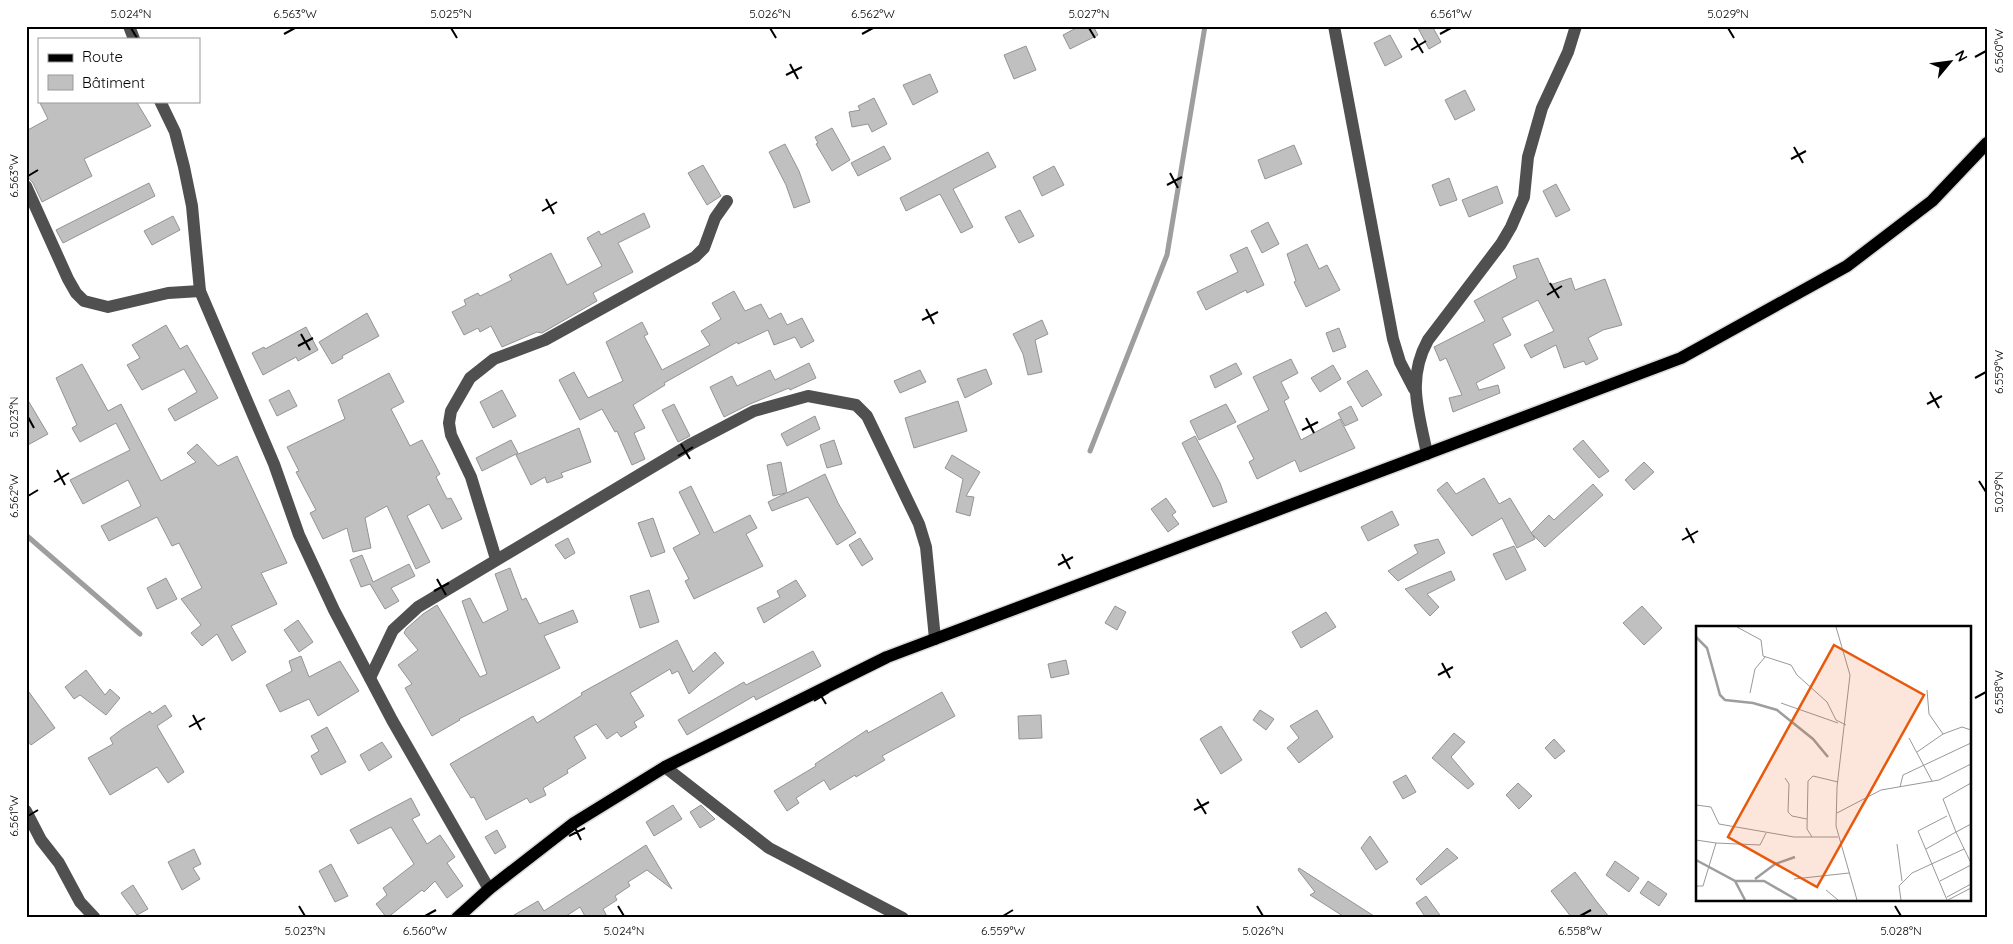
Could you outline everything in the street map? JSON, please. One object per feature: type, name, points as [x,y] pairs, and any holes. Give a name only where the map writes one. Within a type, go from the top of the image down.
[{"type":"main road","points":[[457,918],[489,889],[574,823],[665,767],[887,657],[1681,358],[1847,266],[1932,201],[1987,143]]},
{"type":"street","points":[[129,26],[134,38]]},
{"type":"street","points":[[1334,26],[1393,339],[1400,362],[1414,388],[1427,454]]},
{"type":"street","points":[[1414,388],[1421,352],[1428,340],[1501,244],[1524,198],[1528,157],[1542,108],[1568,52],[1576,26]]},
{"type":"street","points":[[160,102],[175,132],[184,167],[196,244],[200,291],[274,464],[299,535],[334,610],[370,678],[489,889]]},
{"type":"street","points":[[26,186],[68,279],[76,293],[84,301],[108,307],[168,293],[200,291]]},
{"type":"street","points":[[496,559],[471,477],[450,429],[451,411],[470,378],[494,359],[552,337],[695,257],[708,240],[715,218],[727,201]]},
{"type":"street","points":[[370,678],[393,630],[418,606],[691,444],[746,415],[765,407],[800,397],[816,397],[856,405],[867,416],[919,524],[926,547],[935,639]]},
{"type":"street","points":[[665,767],[769,848],[903,918]]},
{"type":"street","points":[[26,811],[41,840],[59,863],[80,902],[95,918]]},
{"type":"building","points":[[1080,26],[1093,26],[1098,35],[1070,49],[1063,35]]},
{"type":"building","points":[[1417,26],[1432,26],[1441,42],[1429,49]]},
{"type":"building","points":[[1390,35],[1402,57],[1385,66],[1374,43]]},
{"type":"building","points":[[1026,46],[1036,70],[1014,79],[1004,55]]},
{"type":"building","points":[[930,74],[938,92],[913,105],[903,85]]},
{"type":"building","points":[[1465,90],[1475,110],[1455,120],[1445,100]]},
{"type":"building","points":[[874,98],[887,124],[872,132],[868,124],[852,127],[849,112],[860,110],[858,106]]},
{"type":"building","points":[[40,102],[137,102],[151,126],[84,159],[92,176],[42,202],[33,183],[26,175],[26,131],[48,119]]},
{"type":"building","points":[[832,128],[850,160],[832,171],[816,144],[818,143],[815,137]]},
{"type":"building","points":[[785,144],[799,171],[810,202],[794,208],[786,185],[769,152]]},
{"type":"building","points":[[1294,145],[1302,164],[1265,179],[1258,160]]},
{"type":"building","points":[[884,146],[891,159],[858,176],[851,163]]},
{"type":"building","points":[[988,152],[996,167],[953,189],[973,227],[961,233],[940,194],[906,211],[900,198]]},
{"type":"building","points":[[703,165],[721,196],[707,205],[688,173]]},
{"type":"building","points":[[1054,166],[1064,185],[1042,196],[1033,177]]},
{"type":"building","points":[[1449,178],[1457,200],[1440,206],[1432,185]]},
{"type":"building","points":[[149,183],[155,196],[63,243],[56,230]]},
{"type":"building","points":[[1556,184],[1570,210],[1556,217],[1543,191]]},
{"type":"building","points":[[1497,186],[1503,203],[1469,217],[1462,200]]},
{"type":"building","points":[[1020,210],[1034,236],[1019,243],[1005,217]]},
{"type":"building","points":[[644,213],[650,227],[618,243],[633,272],[593,293],[597,301],[542,333],[537,332],[502,347],[491,326],[480,332],[478,328],[464,335],[452,312],[466,305],[464,300],[478,293],[480,296],[512,280],[509,275],[551,253],[567,285],[602,266],[587,238],[599,231],[601,235]]},
{"type":"building","points":[[173,216],[180,230],[152,245],[144,231]]},
{"type":"building","points":[[1268,222],[1279,244],[1262,253],[1251,231]]},
{"type":"building","points":[[1307,244],[1319,269],[1327,265],[1340,290],[1306,307],[1294,282],[1296,281],[1287,254]]},
{"type":"building","points":[[1247,247],[1264,285],[1247,293],[1246,290],[1206,310],[1197,292],[1238,272],[1230,255]]},
{"type":"building","points":[[1538,258],[1550,285],[1571,278],[1575,290],[1605,279],[1622,325],[1603,330],[1588,338],[1598,359],[1586,365],[1584,361],[1564,368],[1556,345],[1531,358],[1524,345],[1554,331],[1538,300],[1502,318],[1511,335],[1493,344],[1505,368],[1476,383],[1479,390],[1498,385],[1500,393],[1453,412],[1449,398],[1462,395],[1446,358],[1440,361],[1434,347],[1485,321],[1474,301],[1517,278],[1513,266]]},
{"type":"building","points":[[734,291],[745,311],[761,304],[769,319],[781,313],[787,325],[802,318],[814,341],[801,348],[795,337],[774,345],[768,330],[738,344],[737,342],[664,383],[665,385],[633,405],[645,428],[634,433],[645,459],[632,465],[617,431],[615,432],[602,409],[580,420],[559,380],[574,372],[588,398],[623,381],[606,342],[642,322],[648,334],[644,336],[662,370],[710,345],[701,331],[721,319],[712,303]]},
{"type":"building","points":[[367,313],[379,336],[342,356],[343,358],[332,364],[319,342]]},
{"type":"building","points":[[1042,320],[1048,334],[1035,340],[1042,372],[1028,375],[1023,354],[1013,334]]},
{"type":"building","points":[[166,325],[180,349],[187,345],[218,398],[175,421],[168,409],[197,392],[184,369],[142,390],[127,365],[140,358],[132,345]]},
{"type":"building","points":[[306,327],[318,350],[298,361],[296,357],[263,375],[252,353],[264,347],[265,349]]},
{"type":"building","points":[[1339,328],[1346,347],[1333,352],[1326,333]]},
{"type":"building","points":[[1291,359],[1298,373],[1281,382],[1289,398],[1284,401],[1301,440],[1340,419],[1355,448],[1300,472],[1295,460],[1257,479],[1249,462],[1254,459],[1237,426],[1269,410],[1253,377]]},
{"type":"building","points":[[809,363],[816,378],[790,390],[789,388],[750,404],[724,417],[710,387],[732,376],[737,386],[770,370],[775,380]]},
{"type":"building","points":[[1236,363],[1242,374],[1215,388],[1210,376]]},
{"type":"building","points":[[82,364],[108,411],[121,404],[161,481],[196,462],[187,453],[197,444],[218,466],[237,456],[287,563],[261,573],[277,604],[231,626],[246,652],[232,661],[217,634],[202,646],[191,633],[201,625],[181,599],[202,588],[179,543],[172,546],[157,517],[109,541],[101,526],[141,506],[128,480],[83,504],[70,480],[130,450],[116,423],[80,442],[72,428],[77,425],[56,378]]},
{"type":"building","points":[[1333,365],[1341,379],[1320,392],[1311,378]]},
{"type":"building","points":[[986,369],[992,384],[965,398],[957,379]]},
{"type":"building","points":[[920,370],[926,382],[900,393],[894,381]]},
{"type":"building","points":[[1367,370],[1382,395],[1362,407],[1347,382]]},
{"type":"building","points":[[389,373],[404,402],[391,409],[410,446],[422,440],[440,474],[436,477],[447,499],[451,498],[462,519],[442,529],[429,504],[407,516],[430,562],[416,569],[387,506],[365,518],[371,548],[353,552],[347,528],[323,539],[310,513],[316,510],[296,472],[299,471],[287,447],[345,419],[338,400]]},
{"type":"building","points":[[289,390],[297,406],[277,416],[269,400]]},
{"type":"building","points":[[502,390],[516,416],[493,428],[480,402]]},
{"type":"building","points":[[26,397],[48,434],[26,446]]},
{"type":"building","points":[[958,401],[967,431],[914,448],[905,418]]},
{"type":"building","points":[[674,404],[690,436],[678,442],[662,410]]},
{"type":"building","points":[[1226,404],[1236,422],[1199,440],[1190,421]]},
{"type":"building","points":[[1351,406],[1358,420],[1345,426],[1338,413]]},
{"type":"building","points":[[815,416],[820,429],[787,446],[781,434]]},
{"type":"building","points":[[579,428],[591,462],[561,473],[563,477],[547,483],[545,477],[531,485],[516,455]]},
{"type":"building","points":[[1195,436],[1220,483],[1227,502],[1213,507],[1182,443]]},
{"type":"building","points":[[511,440],[518,453],[482,471],[476,458]]},
{"type":"building","points":[[834,440],[842,464],[827,468],[820,445]]},
{"type":"building","points":[[1583,440],[1609,471],[1599,478],[1573,449]]},
{"type":"building","points":[[952,455],[980,472],[966,496],[974,497],[970,516],[956,512],[963,479],[945,468]]},
{"type":"building","points":[[781,462],[787,493],[825,474],[838,503],[856,533],[837,545],[808,497],[772,511],[768,502],[786,493],[773,496],[767,465]]},
{"type":"building","points":[[1644,462],[1654,472],[1634,490],[1625,480]]},
{"type":"building","points":[[1484,478],[1499,504],[1510,498],[1535,539],[1517,548],[1502,518],[1472,536],[1437,490],[1447,482],[1456,494]]},
{"type":"building","points":[[1593,484],[1603,495],[1545,547],[1531,533],[1549,515],[1554,520]]},
{"type":"building","points":[[691,486],[714,533],[750,515],[757,528],[746,534],[763,566],[694,599],[685,581],[689,579],[673,548],[700,534],[679,492]]},
{"type":"building","points":[[1166,498],[1176,512],[1172,515],[1179,524],[1168,532],[1151,509]]},
{"type":"building","points":[[1392,511],[1399,525],[1368,541],[1361,527]]},
{"type":"building","points":[[653,518],[665,552],[651,557],[638,523]]},
{"type":"building","points":[[568,538],[575,553],[565,559],[555,545]]},
{"type":"building","points":[[860,538],[873,559],[862,566],[849,545]]},
{"type":"building","points":[[1438,539],[1445,553],[1398,581],[1388,571],[1418,553],[1414,545]]},
{"type":"building","points":[[1514,546],[1526,570],[1506,580],[1493,554]]},
{"type":"building","points":[[362,555],[373,582],[409,564],[415,576],[391,588],[399,601],[385,609],[370,584],[361,587],[350,560]]},
{"type":"building","points":[[510,568],[522,600],[526,598],[539,624],[573,610],[578,622],[544,636],[560,668],[459,719],[432,736],[405,688],[412,684],[398,665],[418,650],[404,633],[423,614],[437,605],[480,677],[487,674],[462,601],[470,598],[483,623],[508,610],[495,574]]},
{"type":"building","points":[[1451,571],[1455,580],[1427,594],[1439,607],[1430,616],[1405,589]]},
{"type":"building","points":[[166,578],[177,599],[157,609],[147,588]]},
{"type":"building","points":[[796,580],[806,596],[764,623],[757,608],[780,597],[777,591]]},
{"type":"building","points":[[649,590],[659,622],[640,628],[630,596]]},
{"type":"building","points":[[1115,606],[1126,612],[1117,630],[1105,623]]},
{"type":"building","points":[[1642,606],[1662,628],[1644,645],[1623,623]]},
{"type":"building","points":[[1326,612],[1336,627],[1301,648],[1292,632]]},
{"type":"building","points":[[298,620],[313,642],[299,652],[284,630]]},
{"type":"building","points":[[677,640],[693,672],[715,652],[724,663],[689,694],[678,671],[672,674],[670,669],[630,693],[644,716],[634,722],[637,727],[621,737],[617,732],[607,739],[596,724],[574,737],[586,758],[567,770],[568,773],[543,788],[546,795],[530,803],[527,798],[486,820],[474,797],[471,798],[450,764],[533,716],[537,723],[582,695],[581,693]]},
{"type":"building","points":[[813,651],[821,666],[756,700],[754,696],[687,735],[678,720],[744,682],[746,685]]},
{"type":"building","points":[[301,656],[309,677],[340,661],[359,691],[318,716],[309,699],[280,712],[266,685],[292,671],[289,661]]},
{"type":"building","points":[[1066,660],[1069,674],[1051,678],[1048,664]]},
{"type":"building","points":[[86,670],[105,695],[110,689],[120,698],[106,715],[80,695],[74,699],[65,687]]},
{"type":"building","points":[[26,688],[55,728],[31,745],[26,738]]},
{"type":"building","points":[[942,692],[955,716],[882,756],[885,760],[830,790],[824,780],[796,798],[799,803],[787,811],[774,791],[816,766],[815,764],[867,730],[868,733]]},
{"type":"building","points":[[165,705],[172,716],[157,726],[184,772],[168,783],[157,767],[110,795],[88,758],[113,744],[110,738],[122,729],[150,711],[152,714]]},
{"type":"building","points":[[1260,710],[1274,719],[1266,730],[1253,720]]},
{"type":"building","points":[[1317,710],[1333,737],[1299,763],[1287,748],[1299,738],[1290,726]]},
{"type":"building","points":[[1041,715],[1042,738],[1019,739],[1018,716]]},
{"type":"building","points":[[1221,726],[1242,760],[1221,774],[1200,739]]},
{"type":"building","points":[[327,727],[346,762],[321,775],[311,756],[319,751],[311,736]]},
{"type":"building","points":[[1454,733],[1465,742],[1451,757],[1474,784],[1468,789],[1432,758]]},
{"type":"building","points":[[1554,739],[1565,751],[1555,759],[1545,748]]},
{"type":"building","points":[[382,742],[392,757],[369,771],[360,755]]},
{"type":"building","points":[[1406,775],[1416,792],[1403,799],[1393,782]]},
{"type":"building","points":[[1518,783],[1532,796],[1519,809],[1506,795]]},
{"type":"building","points":[[411,798],[420,815],[412,819],[427,844],[440,835],[455,857],[447,863],[463,886],[447,898],[435,881],[424,892],[422,890],[387,918],[376,904],[387,895],[383,888],[414,864],[391,827],[358,844],[350,830]]},
{"type":"building","points":[[673,805],[682,819],[654,836],[646,822]]},
{"type":"building","points":[[701,805],[715,819],[700,828],[690,812]]},
{"type":"building","points":[[497,830],[506,847],[495,854],[485,837]]},
{"type":"building","points":[[1370,836],[1388,862],[1376,870],[1361,848]]},
{"type":"building","points":[[646,845],[672,889],[647,870],[628,882],[630,886],[615,896],[617,900],[603,909],[608,918],[586,918],[580,907],[563,918],[509,918],[538,901],[544,911]]},
{"type":"building","points":[[1447,848],[1458,858],[1421,885],[1416,879]]},
{"type":"building","points":[[194,849],[201,864],[193,868],[200,879],[182,890],[168,862]]},
{"type":"building","points":[[1615,861],[1639,878],[1629,892],[1606,875]]},
{"type":"building","points":[[331,864],[348,896],[335,902],[319,871]]},
{"type":"building","points":[[1299,868],[1377,918],[1346,918],[1310,895],[1315,892],[1298,870]]},
{"type":"building","points":[[1575,872],[1610,918],[1572,918],[1551,891]]},
{"type":"building","points":[[1648,881],[1667,894],[1659,906],[1640,893]]},
{"type":"building","points":[[133,885],[148,909],[137,915],[121,893]]},
{"type":"building","points":[[1426,896],[1442,918],[1426,918],[1416,903]]},
{"type":"waterway","points":[[1090,451],[1167,255],[1205,26]]},
{"type":"waterway","points":[[26,535],[140,634]]}]
